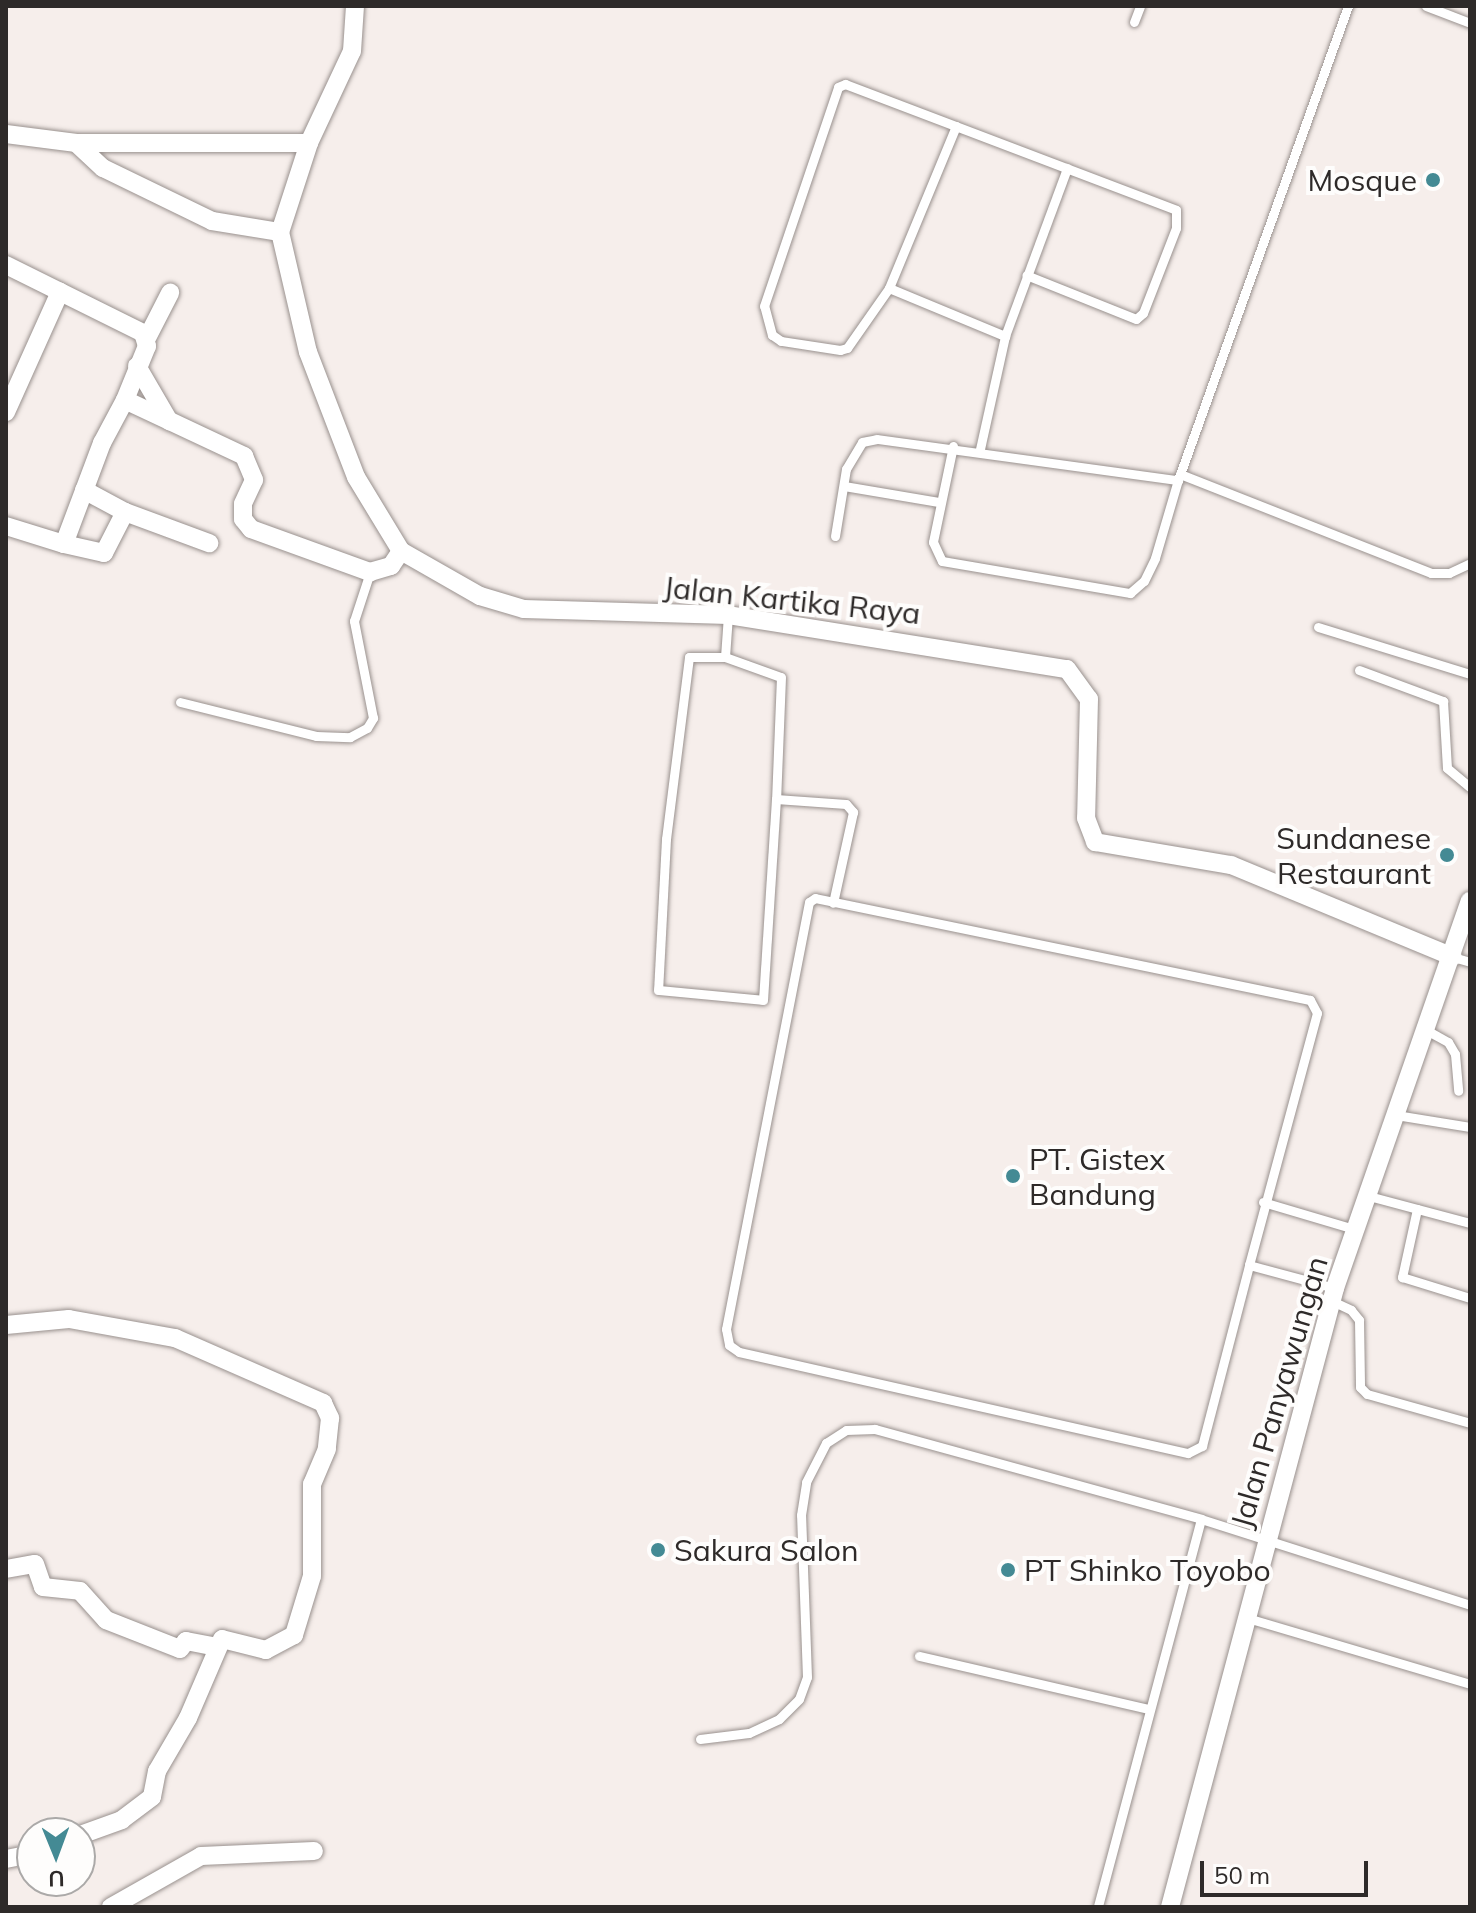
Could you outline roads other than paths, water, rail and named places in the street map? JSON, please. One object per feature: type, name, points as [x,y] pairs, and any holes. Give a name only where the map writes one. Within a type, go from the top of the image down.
[{"type":"street","points":[[76,143],[103,168],[212,221],[280,232],[309,143],[352,51],[355,6]]},
{"type":"street","points":[[6,134],[76,143],[309,143]]},
{"type":"street","name":"Jalan Kartika Raya","points":[[280,232],[313,366],[356,477],[401,551],[480,596],[524,609],[728,615],[1067,669],[1089,699],[1086,818],[1095,842],[1231,865],[1461,960]]},
{"type":"street","points":[[6,265],[147,338]]},
{"type":"street","points":[[6,412],[60,292]]},
{"type":"street","points":[[64,544],[84,490],[125,400],[147,338],[170,293]]},
{"type":"street","points":[[137,366],[169,421]]},
{"type":"street","points":[[125,400],[244,456],[254,480],[243,504],[243,519],[251,529],[370,572],[391,566],[401,551]]},
{"type":"street","points":[[84,490],[125,512],[209,543]]},
{"type":"street","points":[[6,526],[104,553],[125,512]]},
{"type":"street","name":"Jalan Panyawungan","points":[[1170,1907],[1244,1617],[1334,1294],[1365,1195],[1428,1031],[1461,960],[1470,901]]},
{"type":"street","points":[[6,1325],[69,1319],[175,1338],[328,1410],[327,1449],[312,1484],[312,1576],[294,1635],[266,1650],[222,1639],[188,1718],[157,1771],[152,1797],[122,1820],[96,1829]]},
{"type":"street","points":[[6,1569],[35,1564],[43,1587],[80,1591],[106,1620],[180,1649],[186,1641],[216,1647]]},
{"type":"street","points":[[111,1907],[201,1856],[314,1851]]},
{"type":"lane","points":[[1134,22],[1140,6]]},
{"type":"lane","points":[[953,446],[933,542],[942,561],[1130,593],[1144,581],[1155,558],[1179,477],[1348,6]]},
{"type":"lane","points":[[1426,6],[1470,23]]},
{"type":"lane","points":[[956,126],[889,288],[847,348],[840,350],[781,341],[772,335],[764,306],[838,87],[851,83],[1176,210],[1176,228],[1143,313],[1136,319],[1026,275]]},
{"type":"lane","points":[[980,449],[1005,336],[1067,168]]},
{"type":"lane","points":[[889,288],[1005,336]]},
{"type":"lane","points":[[835,536],[846,469],[862,442],[894,439],[1179,477],[1431,573],[1449,573],[1470,563]]},
{"type":"lane","points":[[844,486],[939,502]]},
{"type":"lane","points":[[180,702],[316,736],[350,737],[367,728],[373,718],[354,621],[370,572]]},
{"type":"lane","points":[[725,657],[728,615]]},
{"type":"lane","points":[[1318,627],[1470,674]]},
{"type":"lane","points":[[689,657],[725,657],[781,677],[763,1000],[658,990],[666,839],[689,657]]},
{"type":"lane","points":[[1359,670],[1443,701],[1447,768],[1470,787]]},
{"type":"lane","points":[[776,799],[846,804],[853,812],[833,903]]},
{"type":"lane","points":[[815,898],[1310,1000],[1317,1013],[1263,1202],[1202,1446],[1188,1453],[739,1352],[729,1345],[726,1329],[809,902],[815,898]]},
{"type":"lane","points":[[1428,1031],[1448,1042],[1455,1054],[1458,1091]]},
{"type":"lane","points":[[1396,1115],[1470,1127]]},
{"type":"lane","points":[[1365,1195],[1470,1223]]},
{"type":"lane","points":[[1263,1202],[1354,1229]]},
{"type":"lane","points":[[1417,1209],[1402,1277],[1470,1298]]},
{"type":"lane","points":[[1249,1265],[1334,1294],[1351,1310],[1359,1320],[1360,1387],[1367,1394],[1470,1423]]},
{"type":"lane","points":[[700,1739],[749,1733],[779,1719],[799,1699],[807,1677],[801,1515],[806,1482],[826,1443],[846,1430],[875,1429],[1201,1519],[1470,1605]]},
{"type":"lane","points":[[1098,1907],[1201,1519]]},
{"type":"lane","points":[[1244,1617],[1470,1684]]},
{"type":"lane","points":[[919,1656],[1149,1709]]},
{"type":"place","name":"Mosque","points":[[1433,180]]},
{"type":"place","name":"Sundanese Restaurant","points":[[1447,855]]},
{"type":"place","name":"PT. Gistex Bandung","points":[[1013,1176]]},
{"type":"place","name":"Sakura Salon","points":[[658,1550]]},
{"type":"place","name":"PT Shinko Toyobo","points":[[1008,1570]]}]
